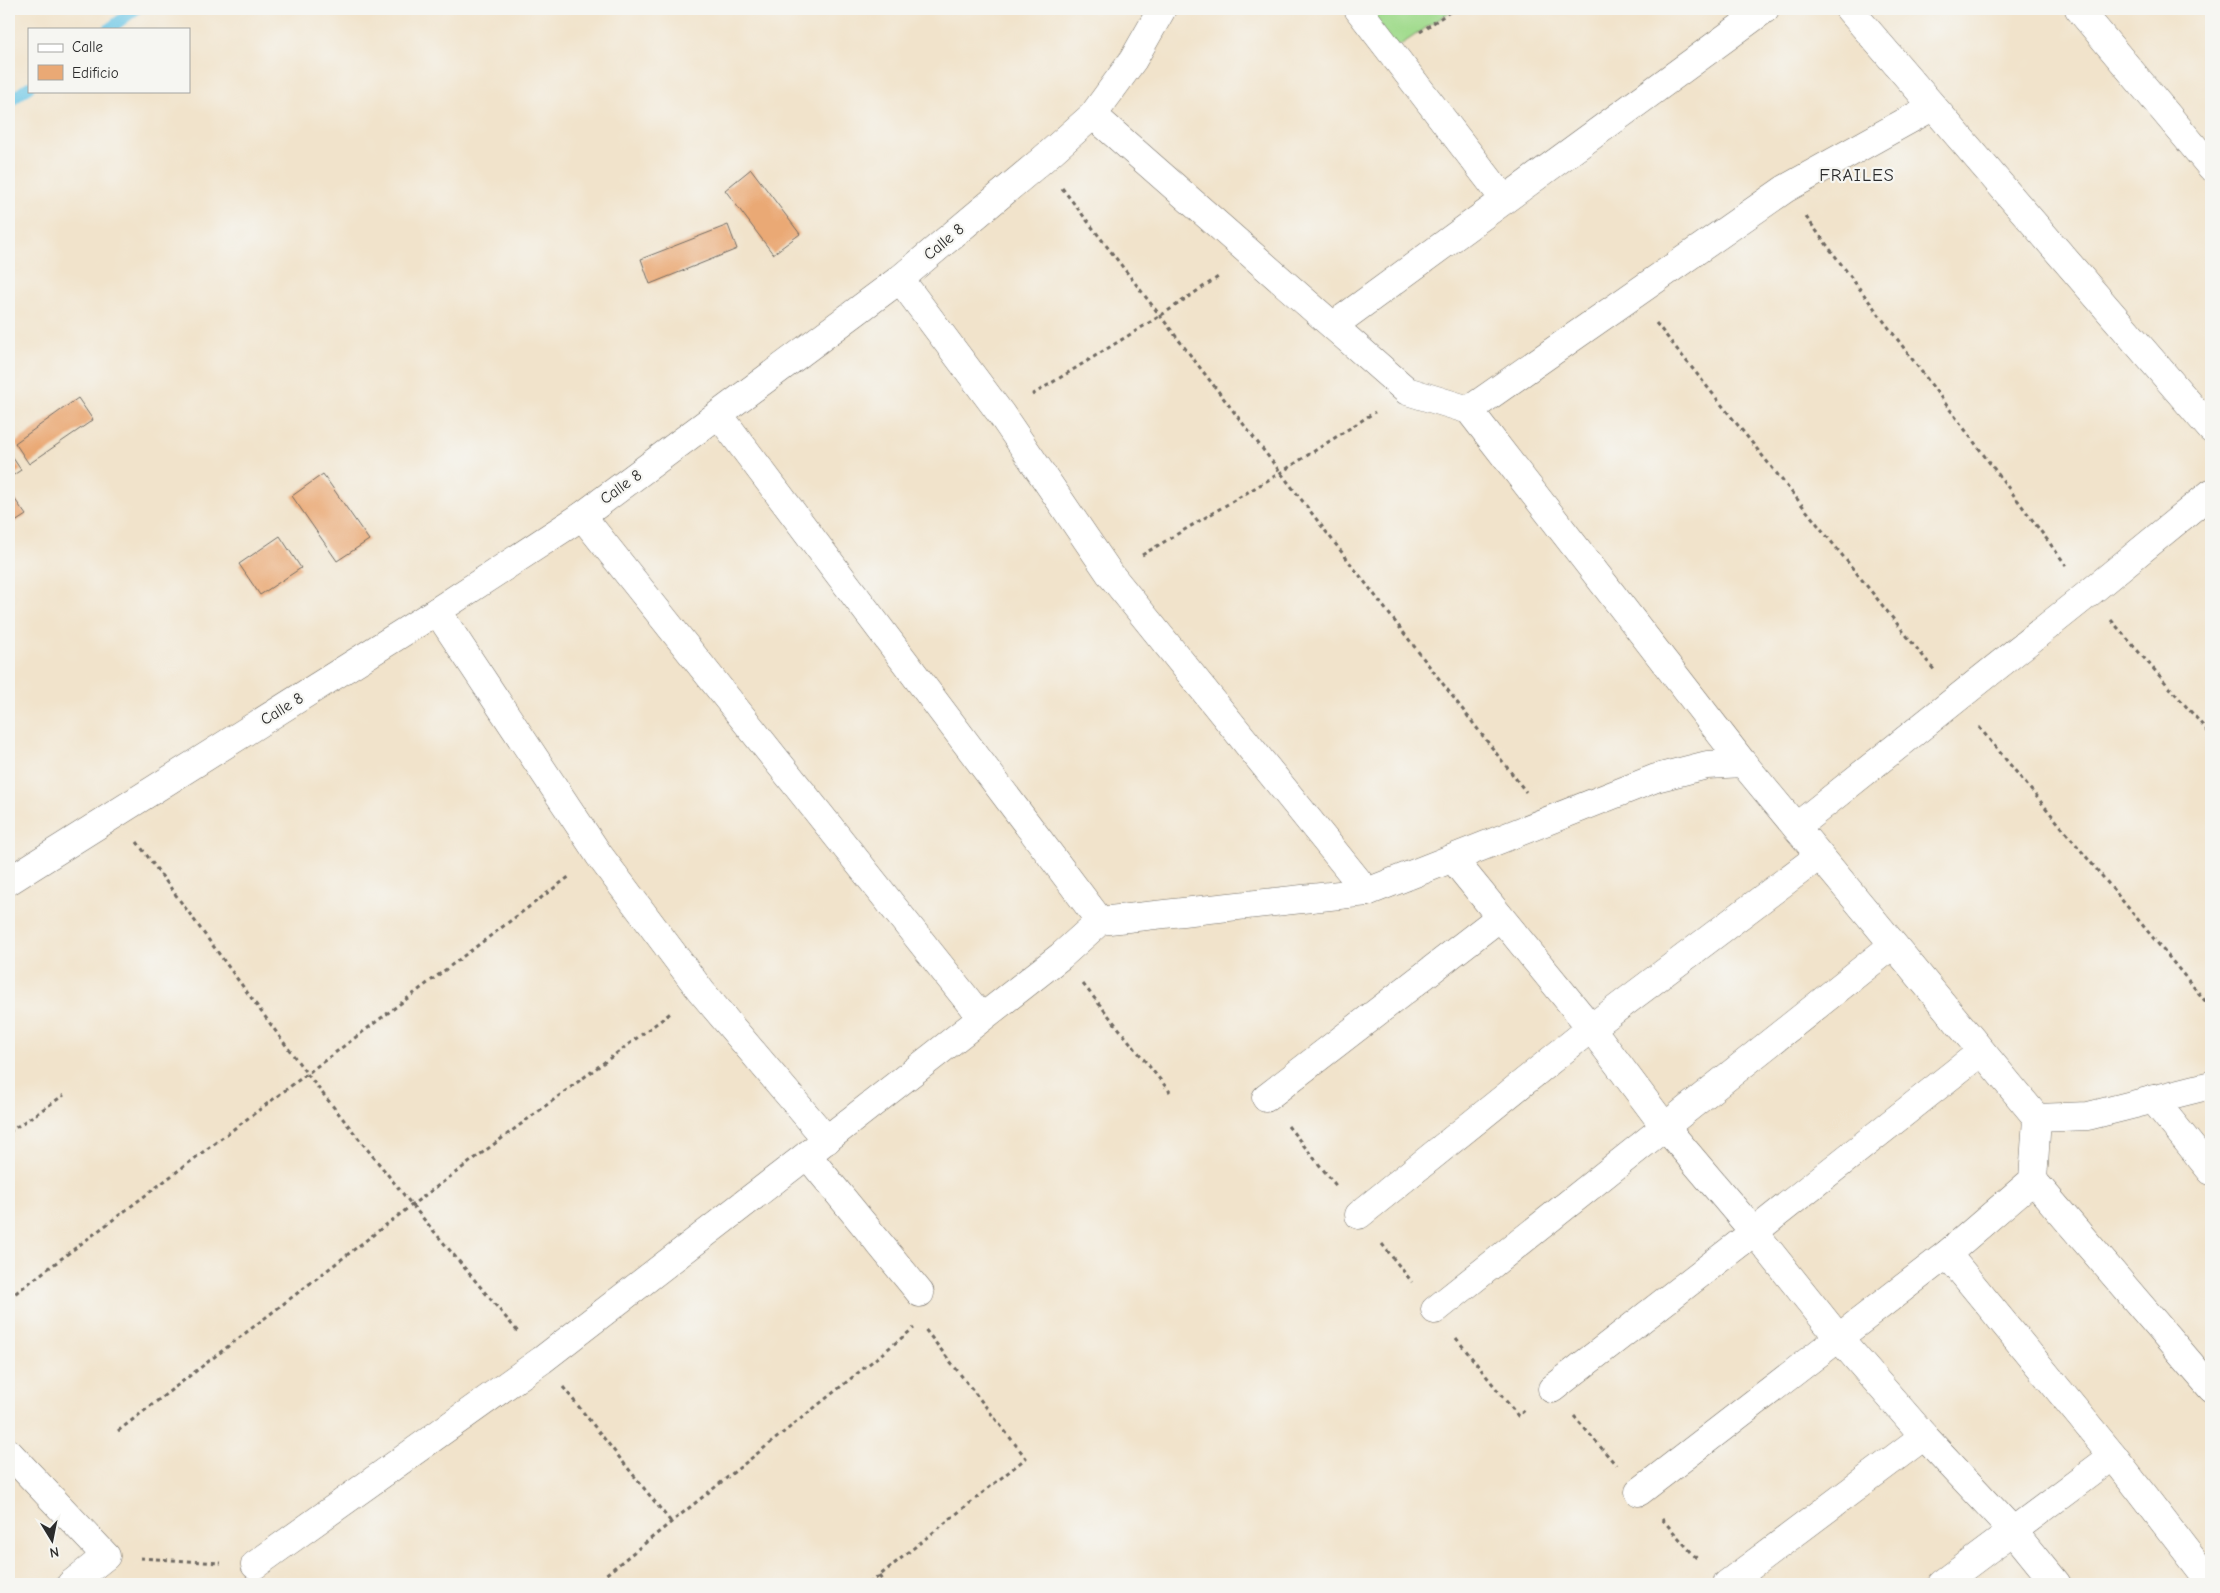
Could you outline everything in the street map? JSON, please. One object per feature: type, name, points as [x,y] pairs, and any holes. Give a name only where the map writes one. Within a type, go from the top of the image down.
[{"type":"street","name":"Calle 8","points":[[9,881],[437,611],[582,516],[900,279],[1093,115],[1133,60],[1162,9]]},
{"type":"street","points":[[1358,9],[1504,199]]},
{"type":"street","points":[[1334,325],[1765,9]]},
{"type":"street","points":[[1849,9],[2211,429]]},
{"type":"street","points":[[2079,9],[2211,167]]},
{"type":"street","points":[[1468,410],[1785,189],[1932,107]]},
{"type":"street","points":[[1093,115],[1407,391],[1468,410],[1819,856],[2037,1118],[2033,1180],[2211,1388]]},
{"type":"street","points":[[900,279],[1001,414],[1110,574],[1367,892]]},
{"type":"street","points":[[719,415],[1100,921]]},
{"type":"street","points":[[1796,827],[1957,700],[2211,493]]},
{"type":"street","points":[[582,516],[980,1017]]},
{"type":"street","points":[[437,611],[599,855],[817,1148],[920,1293]]},
{"type":"street","points":[[255,1565],[542,1360],[817,1148],[980,1017],[1061,956],[1100,921],[1367,892],[1656,778],[1707,765],[1744,762]]},
{"type":"street","points":[[1360,1215],[1591,1028],[1819,856]]},
{"type":"street","points":[[1453,859],[1591,1028],[1665,1127],[1754,1232],[1838,1337],[1924,1436],[2013,1531],[2056,1584]]},
{"type":"street","points":[[1266,1098],[1500,917]]},
{"type":"street","points":[[1435,1310],[1894,946]]},
{"type":"street","points":[[1552,1390],[1981,1052]]},
{"type":"street","points":[[2037,1118],[2088,1116],[2211,1085]]},
{"type":"street","points":[[2153,1099],[2211,1171]]},
{"type":"street","points":[[1639,1492],[1947,1254],[2033,1180]]},
{"type":"street","points":[[1947,1254],[2113,1456],[2211,1583]]},
{"type":"street","points":[[1727,1584],[1924,1436]]},
{"type":"street","points":[[9,1454],[106,1556],[72,1584]]},
{"type":"street","points":[[1942,1584],[2113,1456]]},
{"type":"path","points":[[1041,161],[1548,820]]},
{"type":"path","points":[[1785,189],[2088,594],[2211,735]]},
{"type":"path","points":[[1001,414],[1160,316],[1251,255]]},
{"type":"path","points":[[1634,295],[1957,700],[2211,1008]]},
{"type":"path","points":[[1110,574],[1280,472],[1407,391]]},
{"type":"path","points":[[116,814],[308,1074],[412,1205],[542,1360],[671,1522]]},
{"type":"path","points":[[9,1298],[599,855]]},
{"type":"path","points":[[1061,956],[1170,1092]]},
{"type":"path","points":[[118,1431],[412,1205],[701,991]]},
{"type":"path","points":[[9,1132],[64,1095]]},
{"type":"path","points":[[1435,1310],[1518,1416]]},
{"type":"path","points":[[594,1584],[920,1323],[1026,1458],[869,1584]]},
{"type":"path","points":[[106,1556],[255,1565]]},
{"type":"path","points":[[879,1576],[886,1584]]},
{"type":"green space","points":[[1358,9],[1454,9],[1390,52]]},
{"type":"building","points":[[751,169],[800,234],[773,254],[725,190]]},
{"type":"building","points":[[728,225],[737,249],[650,284],[641,259]]},
{"type":"building","points":[[78,398],[93,420],[29,464],[15,443]]},
{"type":"building","points":[[9,452],[21,470],[9,478]]},
{"type":"building","points":[[323,474],[369,540],[337,561],[292,496]]},
{"type":"building","points":[[9,491],[26,515],[9,526]]},
{"type":"building","points":[[280,536],[301,568],[260,595],[239,564]]},
{"type":"waterway","points":[[110,28],[136,9]]},
{"type":"waterway","points":[[9,102],[28,88]]},
{"type":"district","name":"FRAILES","points":[[1857,175]]}]
